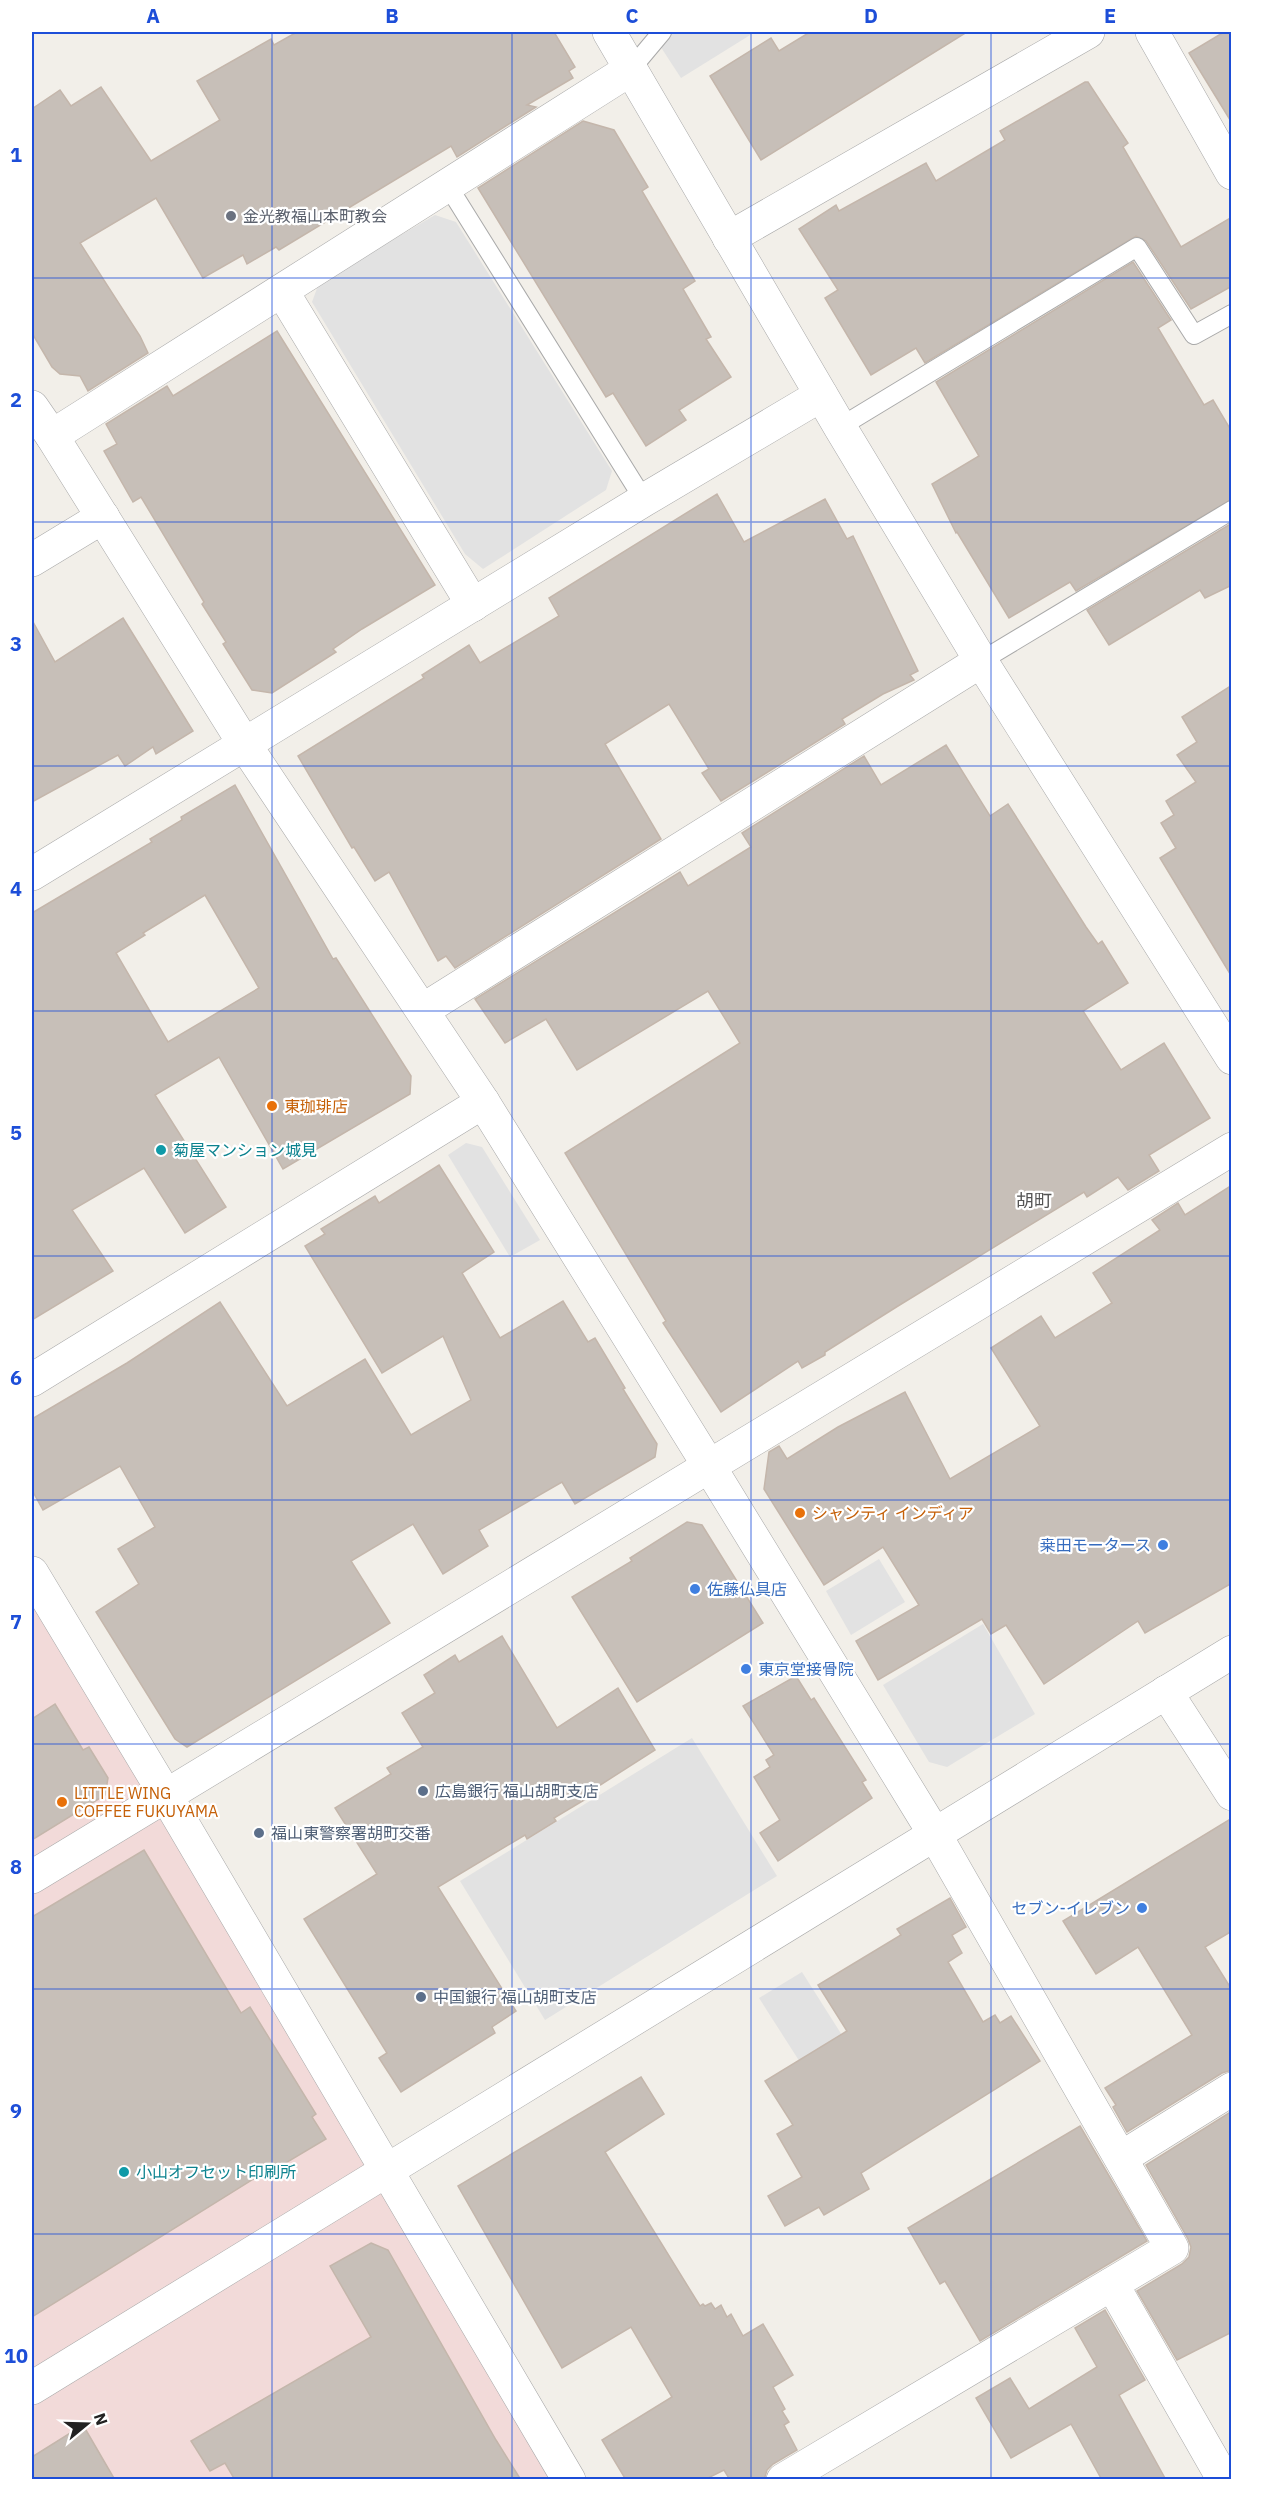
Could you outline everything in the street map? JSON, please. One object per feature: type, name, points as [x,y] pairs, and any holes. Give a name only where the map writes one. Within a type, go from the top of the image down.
[{"type":"street","points":[[609,32],[821,395],[981,661],[1232,1058]]},
{"type":"street","points":[[729,238],[1088,32]]},
{"type":"street","points":[[1152,32],[1232,173]]},
{"type":"street","points":[[52,436],[632,69]]},
{"type":"street","points":[[282,291],[473,605]]},
{"type":"street","points":[[32,874],[644,500],[821,395]]},
{"type":"street","points":[[32,407],[245,744],[483,1102],[709,1466],[934,1833],[1172,2248],[783,2480]]},
{"type":"street","points":[[32,560],[103,517]]},
{"type":"street","points":[[423,1010],[981,661]]},
{"type":"street","points":[[32,1380],[483,1102]]},
{"type":"street","points":[[32,1877],[165,1794],[1232,1149]]},
{"type":"street","points":[[32,1573],[165,1794],[569,2480]]},
{"type":"street","points":[[32,2388],[1232,1652]]},
{"type":"street","points":[[1166,1692],[1232,1794]]},
{"type":"street","points":[[1121,2158],[1232,2089]]},
{"type":"street","points":[[1112,2284],[1224,2480]]},
{"type":"lane","points":[[632,69],[662,32]]},
{"type":"lane","points":[[448,186],[644,500]]},
{"type":"lane","points":[[840,427],[1137,247],[1194,335],[1232,314]]},
{"type":"lane","points":[[981,661],[1232,510]]},
{"type":"shaded area","points":[[651,32],[755,32],[681,78]]},
{"type":"shaded area","points":[[435,215],[456,222],[612,471],[606,490],[483,569],[465,554],[312,302],[319,283]]},
{"type":"shaded area","points":[[466,1143],[482,1147],[540,1240],[510,1257],[448,1155]]},
{"type":"shaded area","points":[[879,1559],[905,1602],[851,1635],[826,1591]]},
{"type":"shaded area","points":[[32,1584],[574,2479],[32,2479]]},
{"type":"shaded area","points":[[983,1624],[1035,1714],[947,1767],[929,1762],[883,1685]]},
{"type":"shaded area","points":[[692,1738],[777,1876],[545,2020],[460,1881]]},
{"type":"shaded area","points":[[802,1972],[847,2043],[805,2070],[759,1998]]},
{"type":"building","points":[[297,32],[554,32],[575,67],[569,71],[573,78],[527,105],[536,107],[457,157],[451,146],[279,250],[276,247],[247,264],[243,255],[203,278],[156,198],[80,243],[140,336],[148,353],[88,391],[80,376],[60,374],[52,367],[32,333],[32,109],[60,90],[71,106],[101,87],[151,161],[220,120],[197,81],[271,39],[274,45]]},
{"type":"building","points":[[810,32],[967,32],[761,160],[710,76],[771,38],[779,51]]},
{"type":"building","points":[[1224,32],[1232,32],[1232,123],[1189,53]]},
{"type":"building","points":[[1088,82],[1128,143],[1123,147],[1181,247],[1232,217],[1232,286],[1191,309],[1146,241],[1136,236],[925,363],[916,348],[871,375],[825,298],[838,290],[799,229],[836,205],[839,211],[926,163],[936,181],[1005,140],[1000,131]]},
{"type":"building","points":[[583,121],[614,130],[648,187],[642,191],[695,281],[683,289],[711,337],[706,339],[731,377],[679,410],[686,420],[646,446],[613,393],[606,397],[478,188]]},
{"type":"building","points":[[1133,262],[1171,320],[1158,328],[1204,405],[1213,400],[1232,432],[1232,499],[1076,591],[1070,582],[1009,618],[956,533],[932,484],[979,456],[936,382]]},
{"type":"building","points":[[277,331],[435,585],[362,629],[333,649],[336,652],[272,693],[252,690],[223,644],[226,642],[202,604],[204,602],[141,497],[133,502],[104,451],[117,444],[106,424],[167,386],[173,396]]},
{"type":"building","points":[[717,494],[744,542],[825,499],[847,539],[853,536],[918,671],[910,675],[914,680],[883,694],[842,719],[845,724],[721,801],[702,773],[709,769],[669,704],[605,744],[661,839],[455,968],[446,956],[438,961],[389,872],[375,881],[354,847],[352,848],[298,756],[424,678],[422,675],[469,645],[480,663],[559,616],[549,598]]},
{"type":"building","points":[[1232,523],[1232,585],[1205,598],[1200,590],[1109,645],[1087,610]]},
{"type":"building","points":[[123,618],[193,731],[156,754],[153,747],[125,766],[118,755],[32,802],[32,620],[55,662]]},
{"type":"building","points":[[1232,685],[1232,977],[1160,858],[1176,848],[1161,823],[1174,815],[1166,801],[1196,782],[1177,755],[1197,742],[1182,717]]},
{"type":"building","points":[[946,745],[990,816],[1008,804],[1086,927],[1098,944],[1102,941],[1128,983],[1083,1011],[1121,1070],[1164,1043],[1210,1118],[1149,1155],[1159,1171],[1128,1190],[1118,1177],[1087,1197],[1084,1192],[898,1306],[825,1352],[825,1355],[802,1368],[798,1361],[721,1412],[663,1323],[666,1321],[565,1153],[740,1043],[708,991],[577,1070],[546,1019],[505,1043],[475,999],[680,872],[688,886],[751,847],[742,833],[864,756],[881,785]]},
{"type":"building","points":[[235,785],[333,959],[336,958],[411,1076],[410,1094],[283,1169],[219,1057],[155,1095],[226,1207],[185,1233],[144,1168],[72,1210],[113,1271],[32,1320],[32,913],[152,842],[150,839],[182,820],[181,817]],"holes":[[[205,895],[259,988],[168,1042],[116,953],[145,935],[143,933]]]},
{"type":"building","points":[[439,1165],[494,1252],[462,1273],[500,1338],[563,1301],[588,1342],[595,1338],[625,1388],[623,1389],[657,1444],[655,1457],[575,1504],[562,1482],[479,1530],[488,1546],[443,1574],[413,1524],[351,1561],[390,1623],[187,1747],[175,1739],[96,1612],[139,1584],[118,1549],[155,1527],[120,1466],[43,1510],[32,1490],[32,1419],[127,1363],[220,1302],[287,1406],[365,1359],[411,1435],[471,1400],[443,1336],[382,1373],[305,1246],[325,1234],[321,1229],[375,1196],[379,1203]]},
{"type":"building","points":[[1232,1185],[1232,1583],[1145,1633],[1138,1621],[1044,1684],[1006,1625],[991,1634],[982,1619],[878,1680],[856,1641],[919,1605],[883,1547],[824,1585],[764,1489],[769,1452],[779,1446],[787,1459],[838,1427],[905,1392],[950,1479],[1040,1426],[991,1348],[1041,1316],[1055,1338],[1112,1303],[1093,1273],[1160,1230],[1152,1220],[1178,1203],[1185,1215]]},
{"type":"building","points":[[687,1522],[702,1525],[763,1623],[637,1702],[572,1597],[632,1561],[630,1558]]},
{"type":"building","points":[[502,1636],[557,1728],[618,1688],[655,1750],[594,1789],[596,1793],[554,1818],[556,1821],[527,1839],[525,1835],[438,1887],[516,2011],[492,2027],[495,2033],[401,2092],[379,2058],[387,2053],[304,1919],[377,1874],[335,1808],[391,1774],[387,1768],[423,1747],[402,1713],[435,1693],[424,1675],[455,1655],[459,1662]]},
{"type":"building","points":[[796,1676],[811,1700],[814,1698],[866,1780],[862,1782],[872,1798],[778,1861],[760,1833],[780,1820],[754,1777],[770,1767],[766,1760],[774,1755],[743,1706]]},
{"type":"building","points":[[55,1704],[83,1750],[89,1747],[108,1778],[105,1795],[32,1840],[32,1719]]},
{"type":"building","points":[[1232,1818],[1232,1931],[1205,1947],[1232,1990],[1232,2070],[1222,2073],[1127,2132],[1113,2107],[1116,2105],[1105,2088],[1192,2035],[1138,1947],[1096,1974],[1063,1921]]},
{"type":"building","points":[[144,1850],[241,2013],[250,2007],[316,2114],[312,2117],[326,2139],[269,2173],[268,2170],[32,2317],[32,1917]]},
{"type":"building","points":[[950,1898],[966,1927],[952,1935],[962,1953],[948,1962],[983,2022],[995,2015],[1000,2023],[1011,2016],[1040,2061],[861,2173],[869,2189],[824,2215],[819,2207],[785,2226],[768,2196],[802,2177],[777,2134],[793,2125],[765,2081],[847,2031],[818,1985],[901,1935],[897,1929]]},
{"type":"building","points":[[641,2077],[664,2114],[605,2152],[700,2306],[711,2303],[715,2309],[721,2305],[727,2317],[731,2314],[743,2336],[763,2324],[793,2375],[773,2387],[785,2409],[782,2411],[789,2422],[784,2425],[797,2450],[773,2464],[767,2470],[764,2480],[730,2480],[724,2470],[704,2480],[626,2480],[602,2440],[672,2397],[631,2327],[562,2368],[458,2186]]},
{"type":"building","points":[[1232,2111],[1232,2332],[1177,2360],[1137,2291],[1182,2264],[1189,2257],[1191,2247],[1146,2165]]},
{"type":"building","points":[[1080,2126],[1147,2241],[980,2341],[945,2281],[940,2284],[908,2228]]},
{"type":"building","points":[[371,2243],[388,2250],[521,2480],[235,2480],[225,2463],[210,2471],[191,2441],[371,2337],[330,2266]]},
{"type":"building","points":[[1105,2310],[1145,2380],[1119,2395],[1166,2480],[1102,2480],[1071,2424],[1011,2458],[976,2398],[1010,2378],[1029,2409],[1097,2367],[1075,2328]]},
{"type":"building","points":[[83,2425],[115,2480],[32,2480],[32,2457]]},
{"type":"place","name":"金光教福山本町教会","points":[[231,216]]},
{"type":"place","name":"東珈琲店","points":[[272,1106]]},
{"type":"place","name":"菊屋マンション城見","points":[[161,1150]]},
{"type":"place","name":"シャンティ インディア","points":[[800,1513]]},
{"type":"place","name":"桒田モータース","points":[[1163,1545]]},
{"type":"place","name":"佐藤仏具店","points":[[695,1589]]},
{"type":"place","name":"東京堂接骨院","points":[[746,1669]]},
{"type":"place","name":"広島銀行 福山胡町支店","points":[[423,1791]]},
{"type":"place","name":"LITTLE WING COFFEE FUKUYAMA","points":[[62,1802]]},
{"type":"place","name":"福山東警察署胡町交番","points":[[259,1833]]},
{"type":"place","name":"セブン-イレブン","points":[[1142,1908]]},
{"type":"place","name":"中国銀行 福山胡町支店","points":[[421,1997]]},
{"type":"place","name":"小山オフセット印刷所","points":[[124,2172]]},
{"type":"district","name":"胡町","points":[[1034,1200]]}]
